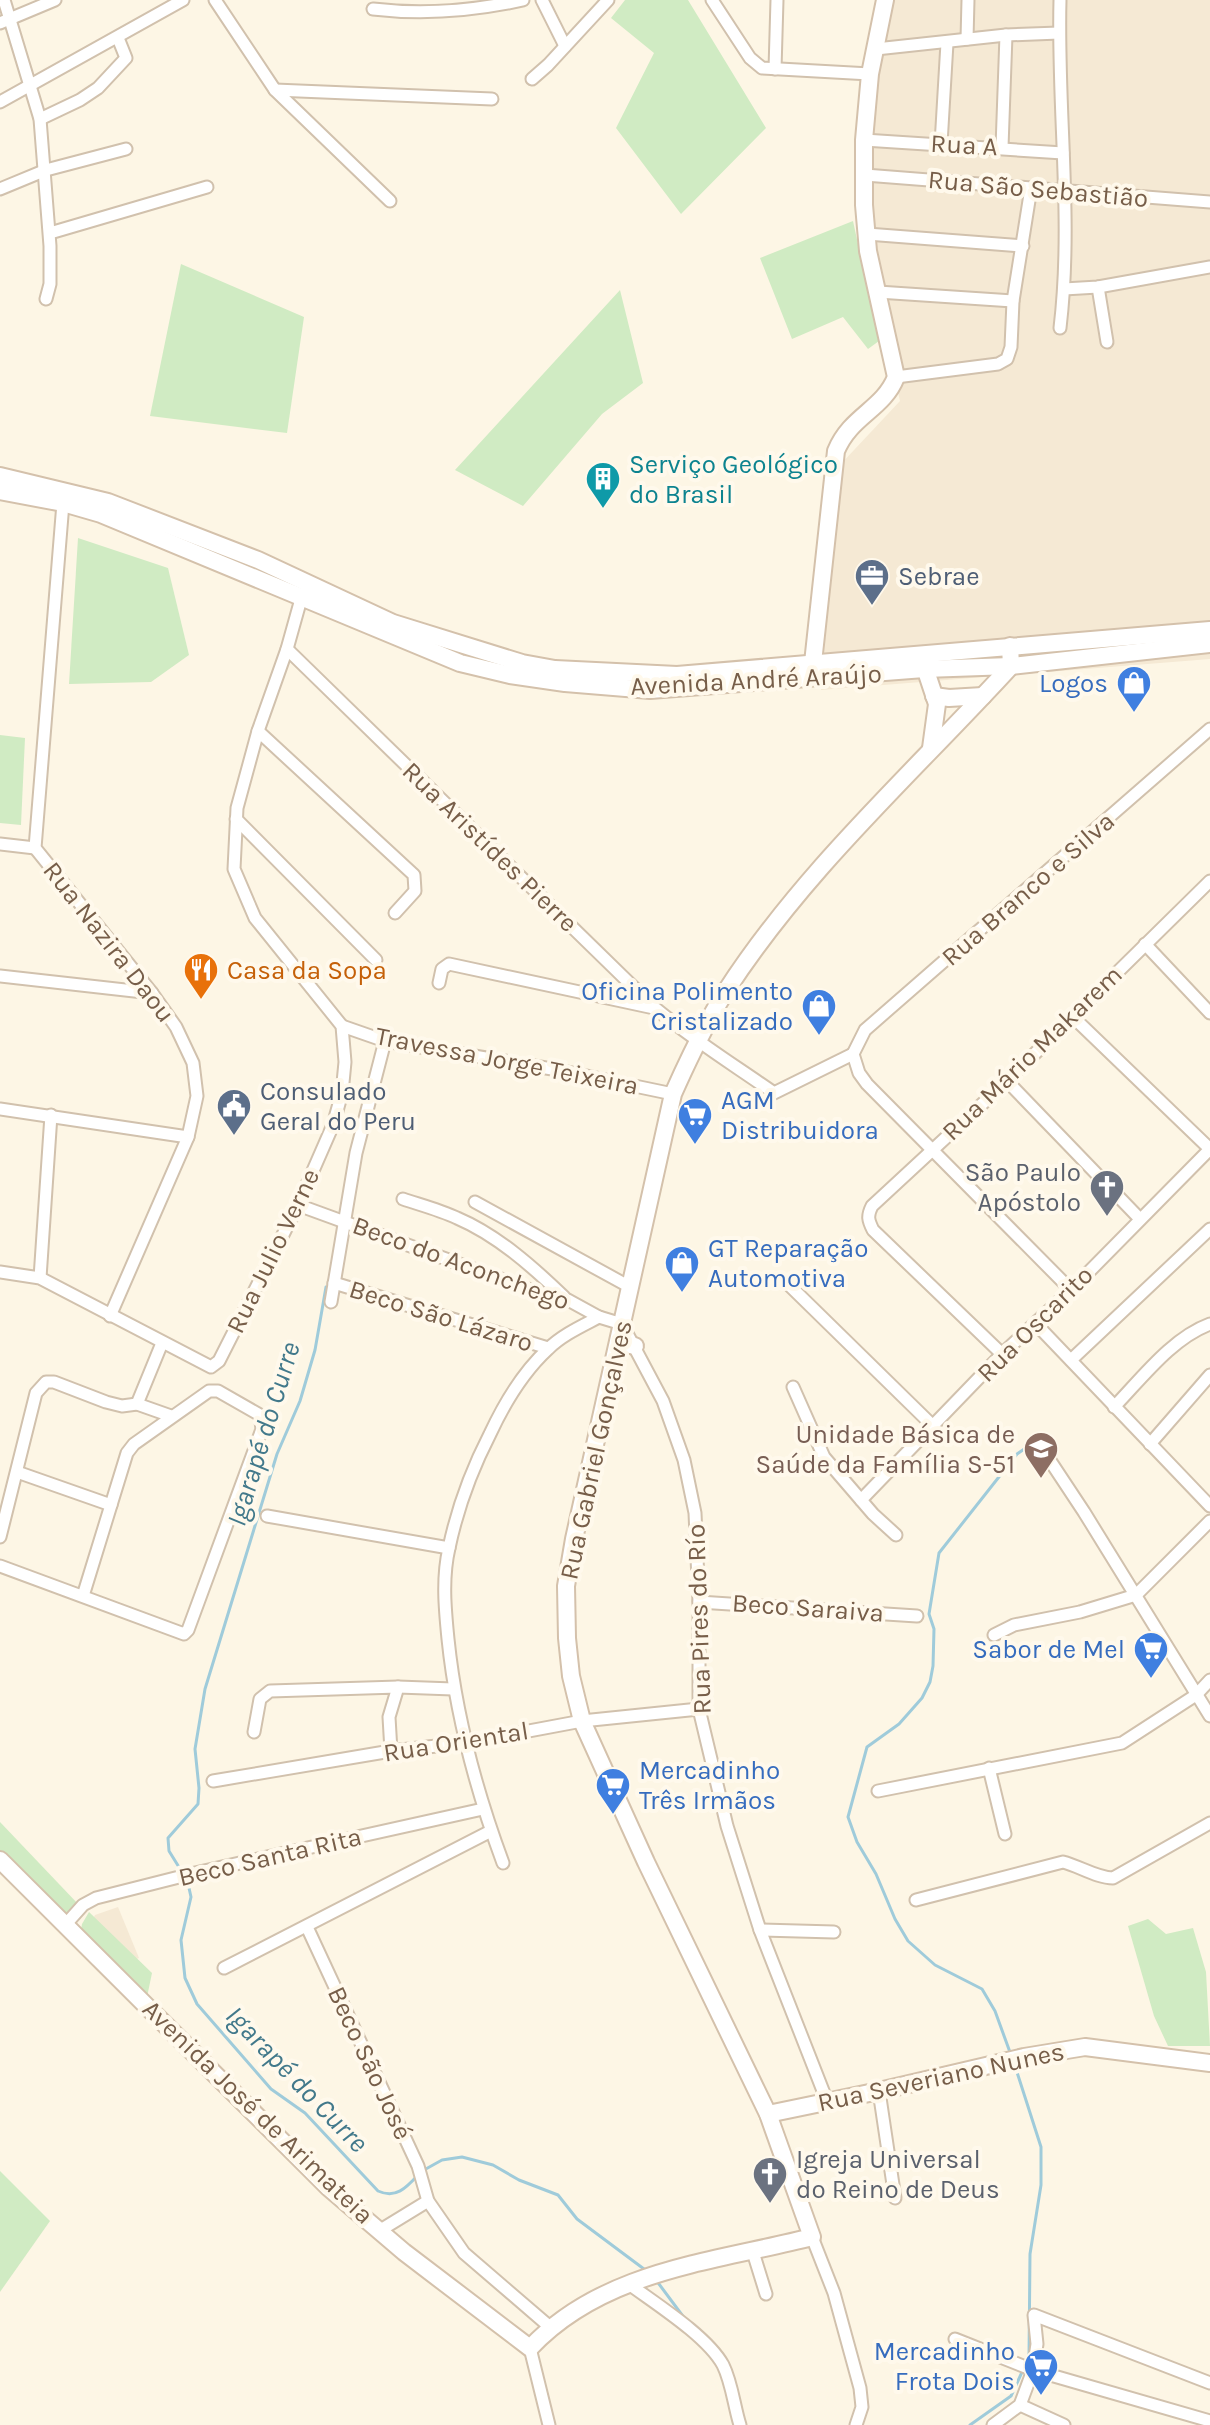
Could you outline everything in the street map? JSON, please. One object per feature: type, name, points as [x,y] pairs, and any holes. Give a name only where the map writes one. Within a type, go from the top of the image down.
[{"type":"street","points":[[4,0],[5,21],[40,119],[50,233],[50,284],[46,299]]},
{"type":"street","points":[[5,21],[55,0]]},
{"type":"street","points":[[0,102],[183,0]]},
{"type":"street","points":[[215,0],[275,90],[390,201]]},
{"type":"street","points":[[373,9],[434,13],[488,8],[523,0]]},
{"type":"street","points":[[542,0],[565,46]]},
{"type":"street","points":[[532,79],[608,0]]},
{"type":"street","points":[[712,0],[750,58],[762,68],[870,74]]},
{"type":"street","points":[[775,69],[777,0]]},
{"type":"street","points":[[812,670],[836,451],[855,421],[890,392],[896,377],[867,234],[865,175],[864,140],[870,74],[885,0]]},
{"type":"street","points":[[967,39],[968,0]]},
{"type":"street","points":[[1060,0],[1065,192],[1064,289],[1060,328]]},
{"type":"street","points":[[876,49],[1006,35],[1059,33]]},
{"type":"street","points":[[1002,147],[1006,35]]},
{"type":"street","points":[[40,119],[80,100],[108,77],[127,55],[118,38]]},
{"type":"street","points":[[941,144],[947,43]]},
{"type":"street","points":[[275,90],[492,99]]},
{"type":"street","name":"Rua A","points":[[864,140],[1063,153]]},
{"type":"street","points":[[0,189],[46,170],[126,149]]},
{"type":"street","name":"Rua São Sebastião","points":[[865,175],[1210,202]]},
{"type":"street","points":[[50,233],[207,187]]},
{"type":"street","points":[[896,377],[998,364],[1007,359],[1031,188]]},
{"type":"street","points":[[867,234],[1023,246]]},
{"type":"street","points":[[1064,289],[1098,287],[1210,267]]},
{"type":"street","points":[[1098,287],[1107,342]]},
{"type":"street","points":[[878,292],[1013,301]]},
{"type":"street","name":"Avenida André Araújo","points":[[0,476],[108,502],[258,560],[393,623],[522,663],[595,672],[677,675],[812,670]]},
{"type":"street","name":"Avenida André Araújo","points":[[0,491],[101,514],[460,663],[537,679],[650,690],[812,670],[923,661],[1010,646],[1210,630]]},
{"type":"street","name":"Rua Nazira Daou","points":[[63,503],[35,848],[176,1027],[193,1063],[197,1096],[188,1137],[110,1316]]},
{"type":"street","points":[[301,599],[258,731],[236,819],[234,869],[255,918],[342,1026]]},
{"type":"street","name":"Avenida André Araújo","points":[[923,661],[1011,666],[1210,644]]},
{"type":"street","points":[[1010,646],[1011,666]]},
{"type":"street","name":"Rua Aristídes Pierre","points":[[287,649],[683,1032],[774,1093],[853,1054]]},
{"type":"street","points":[[923,661],[934,696],[936,724],[931,749]]},
{"type":"street","name":"Rua Gabriel Gonçalves","points":[[856,2425],[862,2407],[860,2388],[834,2293],[768,2114],[646,1862],[582,1721],[568,1651],[566,1586],[574,1539],[627,1345],[622,1324],[673,1094],[697,1039],[726,991],[804,886],[852,831],[1011,666]]},
{"type":"street","points":[[934,696],[983,696]]},
{"type":"street","name":"Rua Branco e Silva","points":[[853,1054],[865,1030],[1210,729]]},
{"type":"street","points":[[258,731],[414,875],[415,891],[395,913]]},
{"type":"street","points":[[236,819],[376,960]]},
{"type":"street","points":[[0,844],[35,848]]},
{"type":"street","name":"Rua Mário Makarem","points":[[1002,1354],[873,1230],[868,1214],[872,1206],[1007,1081],[1210,881]]},
{"type":"street","points":[[1145,944],[1210,1013]]},
{"type":"street","points":[[439,983],[442,969],[449,964],[655,1008]]},
{"type":"street","points":[[0,976],[152,993]]},
{"type":"street","points":[[1072,1016],[1210,1149]]},
{"type":"street","name":"Travessa Jorge Teixeira","points":[[342,1026],[385,1041],[558,1070],[673,1094]]},
{"type":"street","name":"Rua Julio Verne","points":[[162,1343],[207,1367],[219,1361],[298,1205],[333,1125],[342,1093],[345,1062],[342,1026]]},
{"type":"street","points":[[331,1302],[356,1153],[385,1041]]},
{"type":"street","points":[[853,1054],[859,1073],[867,1084],[1071,1290]]},
{"type":"street","points":[[1007,1081],[1140,1219]]},
{"type":"street","points":[[0,1109],[188,1137]]},
{"type":"street","points":[[40,1278],[51,1115]]},
{"type":"street","name":"Rua Oscarito","points":[[861,1500],[1002,1354],[1071,1290],[1210,1149]]},
{"type":"street","points":[[403,1199],[456,1217],[477,1229],[538,1272],[568,1300]]},
{"type":"street","points":[[475,1202],[630,1287]]},
{"type":"street","name":"Beco do Aconchego","points":[[298,1205],[531,1290],[568,1300],[599,1317],[622,1324]]},
{"type":"street","points":[[1071,1360],[1210,1229]]},
{"type":"street","points":[[0,1272],[40,1278],[162,1343],[137,1404]]},
{"type":"street","name":"Beco São Lázaro","points":[[334,1283],[548,1348]]},
{"type":"street","points":[[788,1284],[934,1427]]},
{"type":"street","points":[[503,1863],[464,1743],[453,1689],[445,1581],[449,1548],[469,1484],[501,1411],[548,1348],[599,1317]]},
{"type":"street","points":[[1036,1324],[1210,1506]]},
{"type":"street","points":[[1114,1407],[1178,1343],[1196,1329],[1210,1324]]},
{"type":"street","name":"Rua Pires do Río","points":[[627,1345],[663,1401],[684,1460],[695,1513],[699,1709],[727,1826],[760,1930],[827,2101]]},
{"type":"street","points":[[1150,1444],[1210,1375]]},
{"type":"street","points":[[0,1537],[36,1393],[46,1382],[54,1382],[106,1402],[122,1406],[137,1404],[171,1416]]},
{"type":"street","points":[[793,1387],[824,1457],[896,1535]]},
{"type":"street","points":[[2,1567],[184,1634],[262,1429],[260,1415],[218,1391],[200,1395],[145,1435],[127,1453],[83,1596]]},
{"type":"street","points":[[1037,1441],[1210,1716]]},
{"type":"street","points":[[17,1472],[111,1505]]},
{"type":"street","points":[[267,1516],[449,1548]]},
{"type":"street","points":[[994,1635],[1014,1625],[1080,1612],[1136,1595],[1210,1521]]},
{"type":"street","name":"Beco Saraiva","points":[[699,1602],[917,1616]]},
{"type":"street","points":[[878,1791],[1122,1743],[1196,1695],[1210,1680]]},
{"type":"street","points":[[254,1732],[260,1699],[270,1691],[398,1687],[453,1689]]},
{"type":"street","points":[[391,1751],[389,1717],[398,1687]]},
{"type":"street","name":"Rua Oriental","points":[[213,1781],[391,1751],[464,1743],[582,1721],[699,1709]]},
{"type":"street","points":[[989,1768],[1005,1834]]},
{"type":"street","name":"Beco Santa Rita","points":[[66,1924],[86,1903],[96,1898],[483,1809]]},
{"type":"street","points":[[916,1900],[1063,1862],[1113,1878],[1210,1823]]},
{"type":"street","points":[[224,1968],[491,1831]]},
{"type":"street","name":"Avenida José de Arimateia","points":[[0,1860],[298,2159],[379,2231],[530,2348]]},
{"type":"street","name":"Beco São José","points":[[307,1927],[418,2166],[428,2201],[464,2253],[550,2327]]},
{"type":"street","points":[[760,1930],[834,1932]]},
{"type":"street","name":"Rua Severiano Nunes","points":[[768,2114],[1019,2058],[1085,2047],[1210,2063]]},
{"type":"street","points":[[879,2091],[895,2198]]},
{"type":"street","points":[[379,2231],[428,2201]]},
{"type":"street","points":[[549,2425],[530,2348],[550,2327],[595,2298],[629,2284],[679,2267],[812,2237]]},
{"type":"street","points":[[753,2252],[766,2294]]},
{"type":"street","points":[[629,2284],[688,2327],[716,2356],[723,2366],[740,2425]]},
{"type":"street","points":[[993,2425],[1020,2405],[1033,2370],[1037,2344],[1034,2315],[1210,2383]]},
{"type":"street","points":[[955,2339],[1033,2370],[1210,2421]]},
{"type":"street","points":[[1020,2405],[1064,2425]]},
{"type":"shaded area","points":[[887,0],[1210,0],[1210,659],[821,690],[839,466],[900,401],[859,219]]},
{"type":"shaded area","points":[[118,1907],[139,1958],[127,1963],[88,1929],[95,1915]]},
{"type":"green space","points":[[625,0],[688,0],[766,128],[681,214],[616,128],[654,53],[611,18]]},
{"type":"green space","points":[[853,221],[879,341],[868,349],[843,317],[792,339],[760,258]]},
{"type":"green space","points":[[181,264],[304,317],[287,433],[150,416]]},
{"type":"green space","points":[[620,290],[643,383],[602,414],[523,506],[455,470]]},
{"type":"green space","points":[[78,538],[168,568],[189,655],[151,682],[69,684]]},
{"type":"green space","points":[[0,735],[25,738],[21,825],[0,823]]},
{"type":"green space","points":[[0,1822],[79,1905],[65,1919],[0,1856]]},
{"type":"green space","points":[[89,1912],[152,1973],[147,1997],[81,1930]]},
{"type":"green space","points":[[1148,1919],[1166,1934],[1193,1928],[1206,1972],[1210,2046],[1168,2046],[1154,2016],[1128,1926]]},
{"type":"green space","points":[[0,2171],[50,2221],[0,2292]]},
{"type":"waterway","name":"Igarapé do Curre","points":[[182,1872],[169,1851],[168,1838],[198,1804],[195,1749],[205,1689],[277,1454],[300,1401],[315,1350],[326,1287]]},
{"type":"waterway","points":[[1011,2055],[995,2011],[982,1989],[935,1965],[908,1941],[857,1842],[848,1817],[867,1747],[899,1724],[922,1698],[930,1682],[934,1629],[929,1614],[939,1553],[1017,1454],[1033,1443]]},
{"type":"waterway","name":"Igarapé do Curre","points":[[187,1879],[191,1897],[181,1940],[185,1978],[197,2004],[271,2089],[305,2113],[378,2191],[395,2193],[418,2175]]},
{"type":"waterway","points":[[970,2425],[1011,2396],[1029,2357],[1030,2254],[1041,2185],[1041,2147],[1015,2066]]},
{"type":"waterway","name":"Igarapé do Curre","points":[[424,2170],[442,2160],[462,2157],[493,2165],[519,2180],[558,2195],[577,2219],[648,2272]]},
{"type":"waterway","name":"Igarapé do Curre","points":[[656,2280],[685,2319]]},
{"type":"place","name":"Serviço Geológico do Brasil","points":[[603,510]]},
{"type":"place","name":"Sebrae","points":[[872,607]]},
{"type":"place","name":"Logos","points":[[1134,714]]},
{"type":"place","name":"Casa da Sopa","points":[[201,1001]]},
{"type":"place","name":"Oficina Polimento Cristalizado","points":[[819,1037]]},
{"type":"place","name":"Consulado Geral do Peru","points":[[234,1137]]},
{"type":"place","name":"AGM Distribuidora","points":[[695,1146]]},
{"type":"place","name":"São Paulo Apóstolo","points":[[1107,1218]]},
{"type":"place","name":"GT Reparação Automotiva","points":[[682,1294]]},
{"type":"place","name":"Unidade Básica de Saúde da Família S-51","points":[[1041,1480]]},
{"type":"place","name":"Sabor de Mel","points":[[1151,1680]]},
{"type":"place","name":"Mercadinho Três Irmãos","points":[[613,1816]]},
{"type":"place","name":"Igreja Universal do Reino de Deus","points":[[770,2205]]},
{"type":"place","name":"Mercadinho Frota Dois","points":[[1041,2397]]}]
